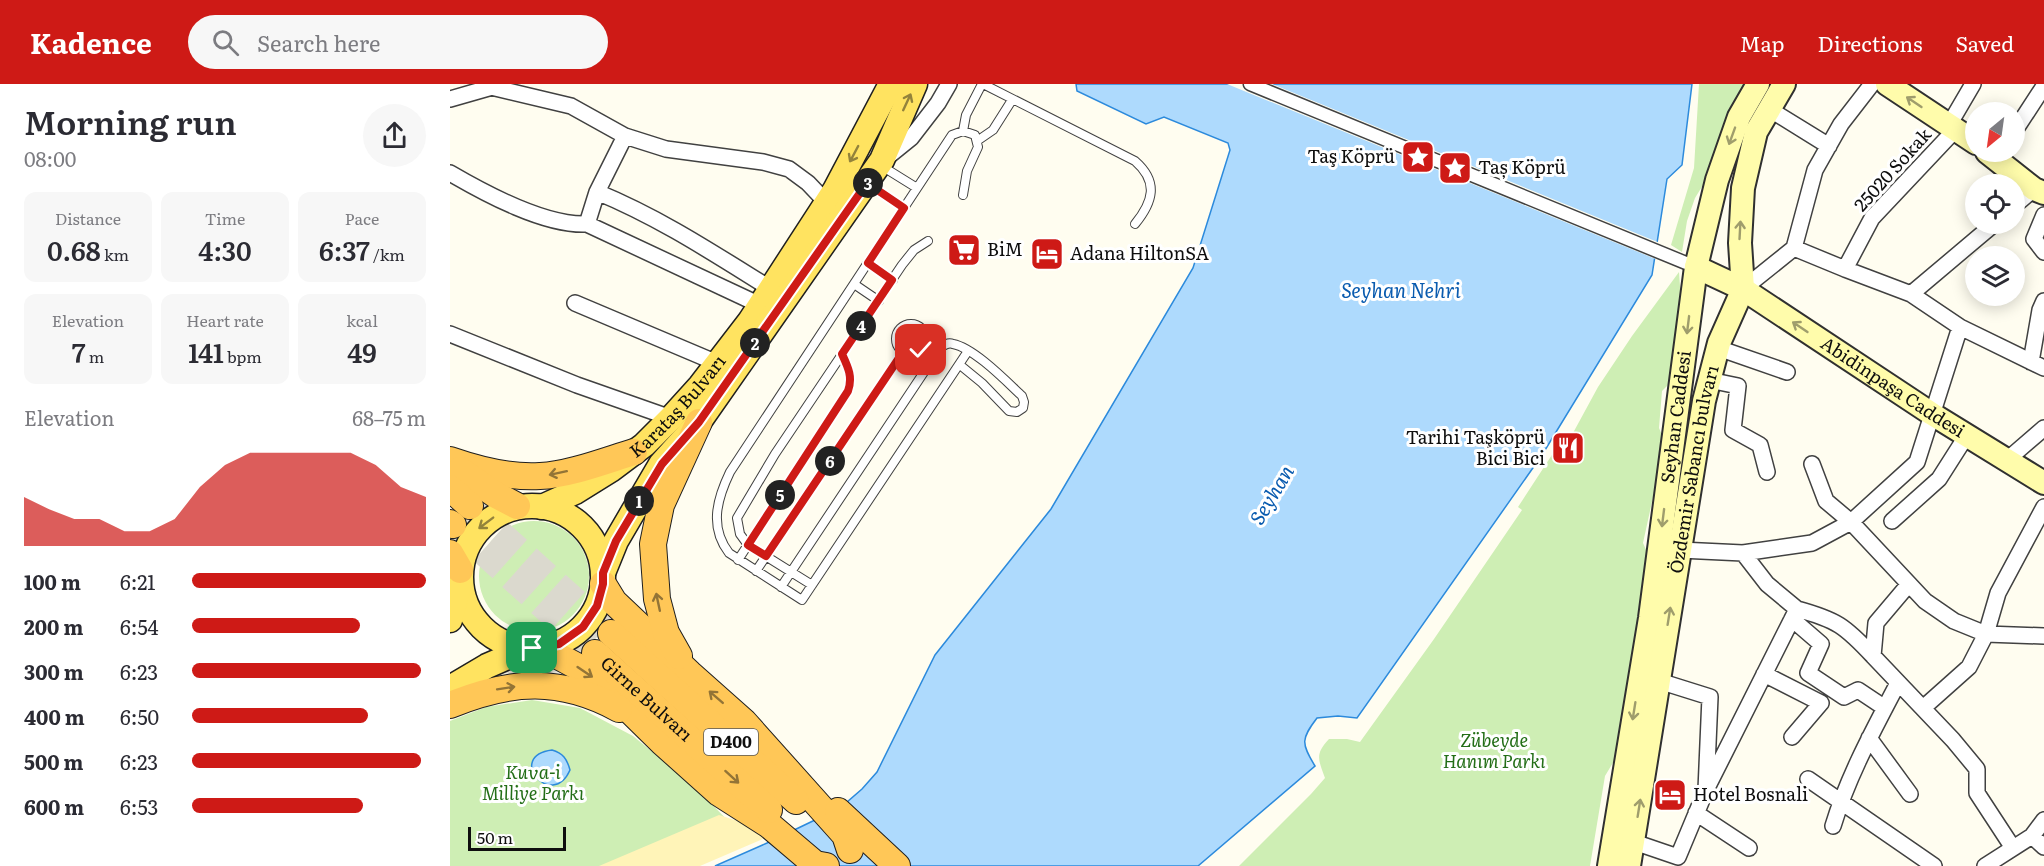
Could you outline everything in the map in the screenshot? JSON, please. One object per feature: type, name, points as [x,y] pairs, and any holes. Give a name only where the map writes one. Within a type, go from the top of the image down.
[{"type":"highway","points":[[690,674],[666,633],[657,598],[652,544],[661,505],[699,422]]},
{"type":"highway","points":[[450,461],[513,476],[542,477],[634,452]]},
{"type":"highway","points":[[450,461],[468,477],[530,507]]},
{"type":"highway","points":[[450,488],[470,506]]},
{"type":"highway","points":[[603,578],[614,602],[744,722],[845,835],[853,854],[897,866]]},
{"type":"highway","name":"Girne Bulvarı","points":[[611,633],[853,854]]},
{"type":"highway","points":[[529,649],[556,655],[584,670],[607,688],[662,742],[800,866]]},
{"type":"highway","name":"Girne Bulvarı","points":[[595,653],[853,854]]},
{"type":"highway","points":[[450,705],[478,693],[508,686],[569,688],[618,708],[662,742]]},
{"type":"highway","points":[[719,793],[769,825],[815,864],[826,866]]},
{"type":"main road","name":"Karataş Bulvarı","points":[[530,507],[575,492],[612,469],[671,418],[717,363],[765,297],[827,203],[891,84]]},
{"type":"main road","name":"Karataş Bulvarı","points":[[603,578],[616,541],[662,464],[699,422],[876,169],[915,84]]},
{"type":"main road","name":"Seyhan Caddesi","points":[[1609,866],[1650,618],[1687,263],[1739,117],[1758,84]]},
{"type":"main road","name":"Özdemir Sabancı bulvarı","points":[[1629,866],[1704,401],[1718,348],[1743,289],[1740,243],[1743,188],[1756,132],[1784,84]]},
{"type":"main road","points":[[1887,84],[1965,136]]},
{"type":"main road","points":[[2005,162],[2039,191]]},
{"type":"main road","name":"Abidinpaşa Caddesi","points":[[1687,263],[1743,289],[1932,414],[2044,483]]},
{"type":"main road","points":[[450,620],[457,569],[465,550],[478,529],[501,512],[530,507],[568,516],[590,536],[600,557],[603,578],[597,606],[583,627],[559,644],[529,649],[487,666],[450,688]]},
{"type":"main road","points":[[457,569],[468,610],[480,627],[500,641],[529,649]]},
{"type":"street","points":[[876,169],[912,138],[949,84]]},
{"type":"street","points":[[1250,84],[1687,263]]},
{"type":"street","points":[[1743,289],[1794,248],[1815,170],[1841,124],[1872,84]]},
{"type":"street","name":"25020 Sokak","points":[[1845,269],[1872,218],[1952,128],[1973,84]]},
{"type":"street","points":[[451,100],[494,85],[571,106],[625,136],[666,149],[763,162],[789,169],[808,183],[827,203]]},
{"type":"street","points":[[2025,116],[2044,87]]},
{"type":"street","points":[[1769,109],[1829,146]]},
{"type":"street","points":[[586,224],[597,192],[625,136]]},
{"type":"street","points":[[450,173],[498,200],[570,225],[586,224],[765,297]]},
{"type":"street","points":[[2025,199],[2039,191]]},
{"type":"street","points":[[597,192],[638,209],[663,223],[765,297]]},
{"type":"street","points":[[2044,215],[2034,239],[2044,252]]},
{"type":"street","points":[[1911,294],[1982,234]]},
{"type":"street","points":[[1794,248],[1911,294],[1960,327],[2038,365],[2040,310],[2044,301]]},
{"type":"street","points":[[575,303],[717,363]]},
{"type":"street","points":[[1680,550],[1743,554],[1812,543],[1851,522],[1917,462],[1960,327]]},
{"type":"street","points":[[450,334],[577,385],[671,418]]},
{"type":"street","points":[[1718,348],[1787,372]]},
{"type":"street","points":[[1709,380],[1738,386],[1733,430],[1760,445],[1767,472]]},
{"type":"street","points":[[2007,460],[2044,428]]},
{"type":"street","points":[[1892,521],[1939,479],[1967,435]]},
{"type":"street","points":[[1812,464],[1826,501],[1851,522],[1925,601],[1954,621],[1986,634],[2044,636]]},
{"type":"street","points":[[1923,708],[1969,667],[1986,634],[1998,593],[2044,507]]},
{"type":"street","points":[[1743,554],[1821,644],[1808,673],[1844,697],[1858,690],[1885,708]]},
{"type":"street","points":[[1873,656],[1876,623],[1909,584]]},
{"type":"street","points":[[1795,614],[1825,617],[1849,630],[1953,740],[1977,769],[1977,793],[2013,848]]},
{"type":"street","points":[[1634,842],[1678,856],[1706,790],[1795,614]]},
{"type":"street","points":[[1764,675],[1821,703],[1792,737]]},
{"type":"street","points":[[1659,681],[1710,697],[1706,790]]},
{"type":"street","points":[[1833,826],[1840,801],[1898,683]]},
{"type":"street","points":[[1869,738],[1910,794]]},
{"type":"street","points":[[1808,779],[1926,863]]},
{"type":"street","points":[[1696,813],[1749,848]]},
{"type":"street","points":[[1985,866],[2032,836],[2044,820]]},
{"type":"street","points":[[2032,836],[2044,847]]},
{"type":"lane","points":[[963,131],[966,115],[983,84],[1135,161],[1142,166],[1149,178],[1151,192],[1145,212],[1135,224]]},
{"type":"lane","points":[[977,141],[993,130],[1012,100]]},
{"type":"lane","points":[[963,195],[966,171],[977,152],[975,135],[963,131],[952,135],[730,472],[718,508],[717,529],[725,548],[738,560],[802,600],[968,351]]},
{"type":"lane","points":[[876,169],[917,188]]},
{"type":"lane","points":[[876,169],[904,208]]},
{"type":"lane","points":[[812,585],[748,545],[740,534],[737,518],[742,507],[892,280],[914,250],[928,241]]},
{"type":"lane","points":[[868,263],[892,280]]},
{"type":"lane","points":[[854,284],[879,301]]},
{"type":"lane","points":[[781,587],[944,345],[953,344],[968,351],[995,370],[1022,396],[1023,408],[1017,412],[1010,411],[982,382],[960,365]]},
{"type":"lane","points":[[756,572],[903,352]]},
{"type":"lane","points":[[738,560],[848,391],[851,379],[842,354]]},
{"type":"green space","points":[[1699,84],[1753,84],[1711,172],[1695,198],[1687,221],[1682,252],[1671,245],[1694,168]]},
{"type":"green space","name":"Zübeyde Hanım Parkı","points":[[1679,272],[1681,301],[1670,383],[1662,391],[1659,428],[1665,442],[1643,543],[1652,563],[1620,751],[1605,776],[1590,866],[1239,866],[1325,778],[1319,757],[1321,749],[1329,739],[1360,742],[1522,510],[1518,507],[1561,441],[1567,444],[1598,387]]},
{"type":"green space","points":[[534,521],[555,525],[573,537],[585,555],[589,576],[585,597],[573,615],[555,627],[534,631],[513,627],[495,615],[483,597],[479,576],[483,555],[495,537],[513,525]]},
{"type":"green space","name":"Kuva-i Milliye Parkı","points":[[532,700],[580,708],[633,736],[695,787],[738,831],[643,866],[450,866],[450,721],[486,707]]},
{"type":"sand","points":[[719,815],[763,829],[770,836],[700,866],[599,866]]},
{"type":"water","name":"Seyhan Nehri","points":[[1076,84],[1692,84],[1682,165],[1667,179],[1652,275],[1542,455],[1357,718],[1338,716],[1317,718],[1308,731],[1305,741],[1307,752],[1315,766],[1198,866],[715,866],[840,808],[877,772],[935,655],[1051,509],[1193,268],[1230,150],[1228,143],[1164,117],[1146,124],[1077,91]]},
{"type":"water","points":[[552,750],[564,757],[570,770],[562,781],[553,785],[537,778],[532,770],[532,761],[539,754]]},
{"type":"pier","name":"Taș Köprü","points":[[1227,84],[1272,84],[1660,243],[1658,260]]},
{"type":"tunnel","points":[[470,506],[611,633]]},
{"type":"tunnel","points":[[453,525],[595,653]]},
{"type":"place","name":"Taş Köprü","points":[[1418,157]]},
{"type":"place","name":"Taș Köprü","points":[[1455,168]]},
{"type":"place","name":"BiM","points":[[964,250]]},
{"type":"place","name":"Adana HiltonSA","points":[[1047,254]]},
{"type":"place","name":"Tarihi Taşköprü Bici Bici","points":[[1568,448]]},
{"type":"place","name":"Hotel Bosnali","points":[[1670,795]]},
{"type":"route","points":[[532,648],[559,644],[583,627],[597,606],[603,584],[603,573],[616,541],[662,464],[699,422],[867,183],[904,208],[868,263],[892,280],[842,354],[851,379],[848,391],[748,545],[766,556],[903,352],[912,354],[921,350]]},
{"type":"water label","name":"Seyhan","points":[[1272,495]]}]
